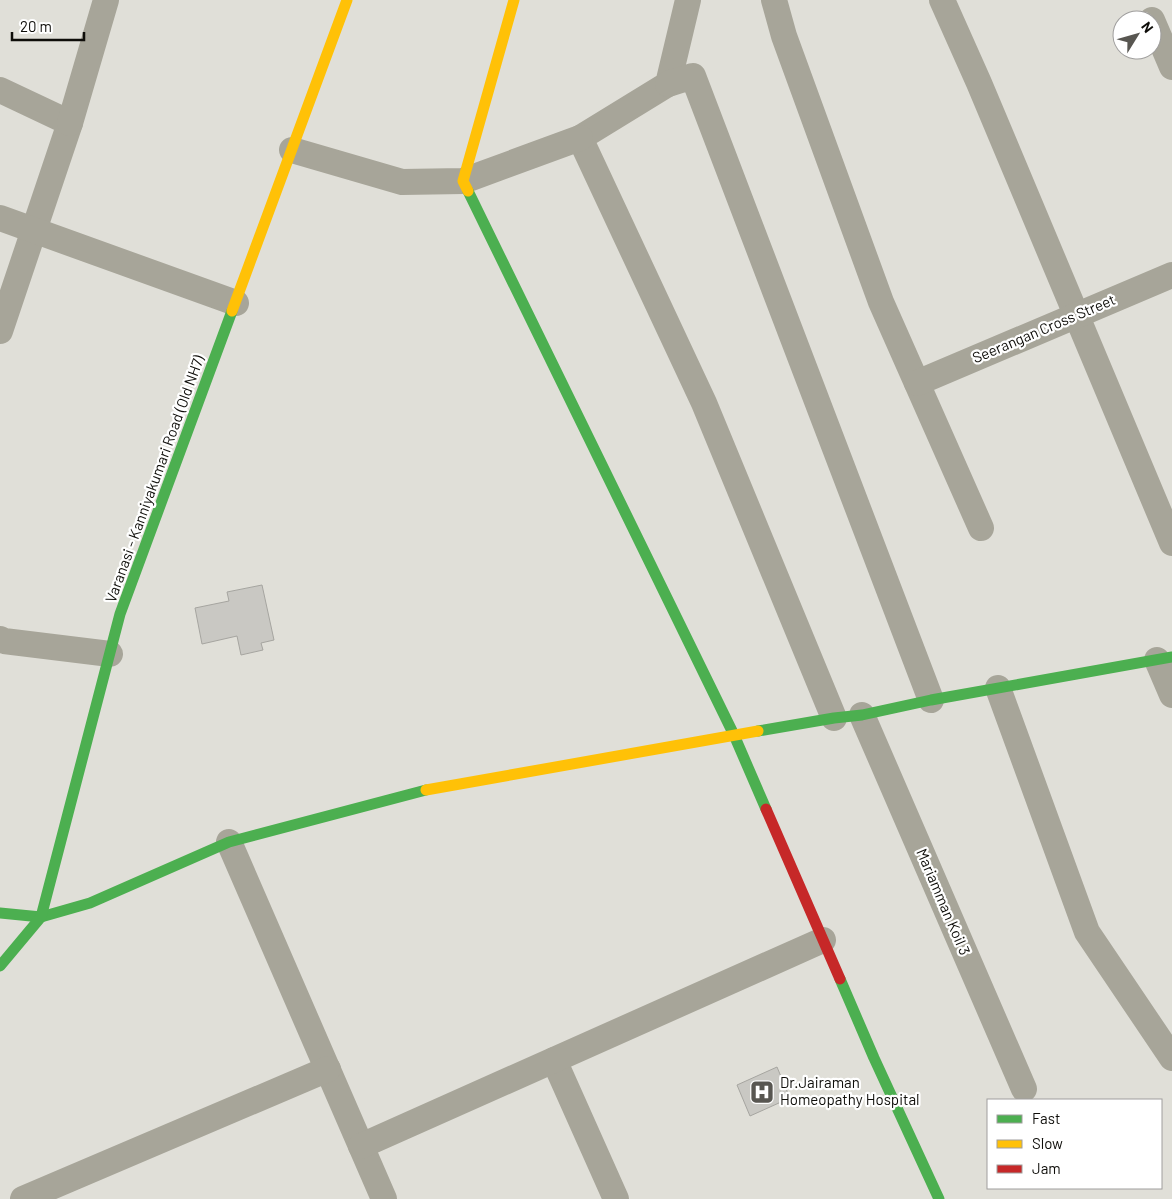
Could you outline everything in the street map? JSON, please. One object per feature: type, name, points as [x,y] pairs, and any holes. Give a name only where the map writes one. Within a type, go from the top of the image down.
[{"type":"main road","name":"Varanasi - Kanniyakumari Road (Old NH7)","points":[[0,966],[41,917],[120,614],[347,0]]},
{"type":"main road","points":[[514,0],[463,181],[734,736],[874,1058],[939,1199]]},
{"type":"main road","points":[[0,914],[41,917],[90,903],[229,842],[412,793],[834,718],[862,715],[931,700],[1165,659]]},
{"type":"street","points":[[0,331],[70,123],[106,0]]},
{"type":"street","points":[[668,84],[688,0]]},
{"type":"street","points":[[774,0],[784,36],[881,302],[981,528]]},
{"type":"street","points":[[942,0],[1172,543]]},
{"type":"street","points":[[1162,44],[1172,67]]},
{"type":"street","points":[[292,150],[402,182],[463,181],[580,138],[668,84],[693,76],[931,700]]},
{"type":"street","points":[[0,90],[70,123]]},
{"type":"street","points":[[580,138],[704,403],[834,718]]},
{"type":"street","points":[[0,218],[236,303]]},
{"type":"street","name":"Seerangan Cross Street","points":[[917,382],[1172,275]]},
{"type":"street","points":[[0,639],[110,654]]},
{"type":"street","points":[[1165,659],[1172,695]]},
{"type":"street","points":[[998,688],[1087,932],[1172,1058]]},
{"type":"street","name":"Mariamman Koil 3","points":[[862,715],[1024,1089]]},
{"type":"street","points":[[229,842],[384,1199]]},
{"type":"street","points":[[361,1146],[823,940]]},
{"type":"street","points":[[554,1060],[616,1199]]},
{"type":"street","points":[[23,1199],[328,1069]]},
{"type":"building","points":[[262,585],[274,640],[261,643],[263,650],[241,655],[237,636],[202,644],[195,608],[229,601],[227,592]]},
{"type":"building","points":[[777,1067],[790,1098],[750,1116],[737,1085]]},
{"type":"traffic: fast","points":[[468,191],[734,735],[766,809]]},
{"type":"traffic: fast","points":[[0,966],[41,917],[120,614],[232,311]]},
{"type":"traffic: fast","points":[[758,731],[862,715],[931,700],[1172,657]]},
{"type":"traffic: fast","points":[[0,913],[41,917],[90,903],[229,842],[426,790]]},
{"type":"traffic: fast","points":[[840,979],[939,1199]]},
{"type":"traffic: slow","points":[[232,311],[347,0]]},
{"type":"traffic: slow","points":[[468,191],[463,181],[514,0]]},
{"type":"traffic: slow","points":[[426,790],[758,731]]},
{"type":"traffic: jam","points":[[766,809],[840,979]]},
{"type":"place","name":"Dr.Jairaman Homeopathy Hospital","points":[[762,1092]]}]
